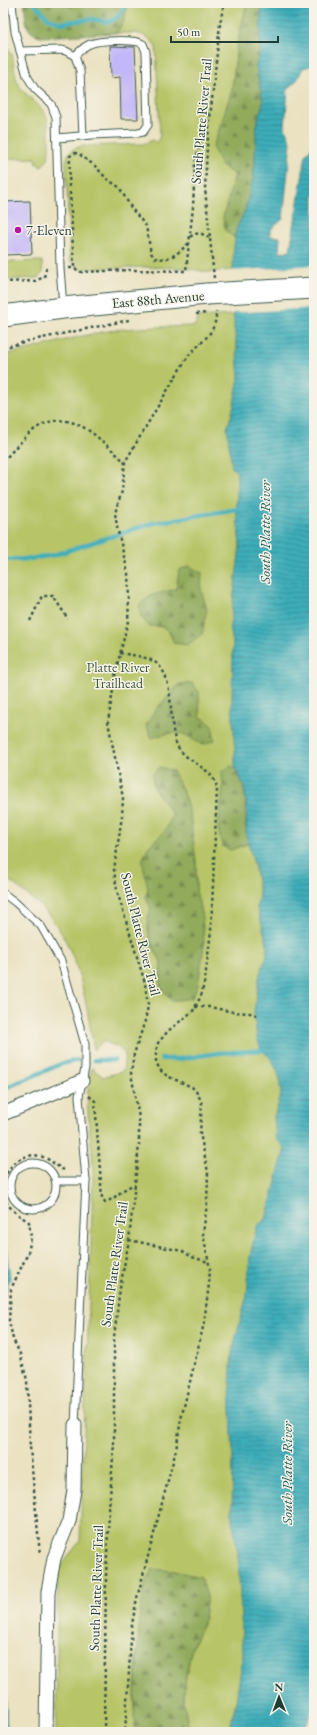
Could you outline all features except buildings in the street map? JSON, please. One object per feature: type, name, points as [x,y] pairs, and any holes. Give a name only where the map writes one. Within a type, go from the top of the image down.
[{"type":"main road","name":"East 88th Avenue","points":[[3,316],[63,308],[211,299],[314,288]]},
{"type":"street","points":[[3,1114],[83,1074]]},
{"type":"street","points":[[46,1732],[48,1592],[54,1558],[69,1521],[74,1490],[75,1425]]},
{"type":"lane","points":[[12,3],[15,32],[31,83],[51,104],[54,110],[57,138],[60,268],[63,308]]},
{"type":"lane","points":[[57,138],[138,133],[143,132],[146,129],[149,121],[146,52],[145,48],[139,42],[94,43],[86,46],[75,56]]},
{"type":"lane","points":[[20,51],[61,50],[75,56],[80,71],[83,136]]},
{"type":"lane","points":[[3,893],[41,926],[61,961],[85,1044],[83,1074],[79,1096],[86,1181],[75,1425]]},
{"type":"lane","points":[[26,1165],[41,1165],[48,1168],[56,1181],[56,1188],[52,1200],[47,1205],[40,1208],[32,1209],[24,1207],[13,1197],[11,1190],[11,1182],[14,1174],[26,1165]]},
{"type":"lane","points":[[56,1181],[86,1181]]},
{"type":"path","name":"South Platte River Trail","points":[[104,1732],[106,1576],[114,1444],[114,1338],[120,1288],[129,1240],[140,1129],[131,1073],[134,1054],[145,1021],[148,1006],[145,983],[115,880],[114,870],[122,816],[122,798],[108,722],[110,700],[128,621],[129,599],[128,573],[115,513],[122,490],[125,462],[180,368],[212,331],[216,321],[211,299],[210,240],[205,189],[211,105],[220,24],[224,3]]},
{"type":"path","points":[[189,243],[180,252],[170,258],[164,260],[155,258],[151,253],[146,226],[132,209],[119,187],[107,179],[90,161],[79,154],[75,153],[70,156],[69,188],[74,268],[81,272],[144,270],[186,271],[193,207],[195,163],[211,105]]},
{"type":"path","points":[[190,238],[197,233],[202,233],[210,240]]},
{"type":"path","points":[[3,282],[39,280],[44,277],[46,269],[49,269]]},
{"type":"path","points":[[193,314],[211,299]]},
{"type":"path","points":[[3,348],[28,341],[137,319]]},
{"type":"path","points":[[3,462],[30,433],[44,424],[60,420],[68,420],[76,423],[102,441],[125,462]]},
{"type":"path","points":[[30,621],[42,596],[53,596],[68,619]]},
{"type":"path","points":[[120,653],[154,661],[162,670],[168,682],[176,744],[184,754],[209,772],[216,780],[217,788],[211,930],[202,996],[193,1011],[168,1031],[158,1043],[156,1052],[156,1062],[160,1070],[167,1076],[192,1087],[198,1094],[202,1104],[200,1133],[208,1172],[207,1204],[202,1234],[210,1277],[204,1323],[181,1419],[176,1450],[137,1598],[132,1624],[125,1732]]},
{"type":"path","points":[[195,1007],[210,1007],[260,1016]]},
{"type":"path","points":[[86,1096],[91,1096],[95,1101],[102,1198],[105,1202],[110,1200],[128,1186],[135,1184]]},
{"type":"path","points":[[3,1185],[5,1174],[10,1166],[28,1156],[42,1156],[52,1160],[60,1168],[70,1170]]},
{"type":"path","points":[[3,1196],[13,1212],[29,1222],[31,1238],[28,1253],[11,1289],[9,1321],[12,1338],[20,1354],[27,1380],[30,1447],[41,1561]]},
{"type":"path","points":[[129,1240],[182,1251],[192,1257],[208,1262]]},
{"type":"green space","points":[[24,3],[132,3],[127,7],[123,23],[116,33],[40,37],[30,31],[26,23]]},
{"type":"green space","points":[[132,3],[247,3],[237,46],[232,90],[213,148],[221,165],[235,175],[223,218],[226,231],[235,238],[233,270],[208,272],[184,268],[145,267],[78,269],[75,262],[70,262],[66,162],[69,153],[73,149],[82,146],[143,144],[153,140],[156,143],[160,136],[156,47],[148,38],[139,34],[116,33],[123,23],[127,7]]},
{"type":"green space","points":[[247,3],[264,3],[261,12],[260,52],[256,66],[263,103],[257,122],[254,174],[246,208],[236,230],[235,238],[226,231],[223,218],[235,175],[221,165],[213,148],[232,90],[237,46]]},
{"type":"green space","points":[[3,45],[12,56],[16,78],[21,88],[40,106],[47,118],[49,154],[47,161],[40,167],[40,164],[36,164],[36,158],[3,159]]},
{"type":"green space","points":[[42,261],[43,273],[38,278],[3,280],[3,262]]},
{"type":"green space","name":"Platte River Trailhead","points":[[234,315],[239,378],[232,414],[227,428],[237,472],[237,514],[240,546],[230,626],[233,643],[232,705],[235,759],[238,775],[240,847],[248,843],[252,854],[259,894],[257,907],[267,943],[267,956],[260,973],[254,1012],[257,1038],[261,1049],[272,1060],[279,1075],[281,1095],[274,1117],[276,1139],[285,1148],[266,1219],[257,1226],[250,1256],[247,1295],[232,1352],[230,1386],[233,1454],[232,1519],[238,1553],[243,1655],[236,1702],[229,1732],[190,1732],[183,1701],[186,1676],[192,1647],[203,1624],[207,1596],[144,1588],[135,1684],[136,1732],[56,1732],[58,1570],[80,1541],[93,1177],[88,1109],[89,1082],[92,1068],[103,1077],[123,1071],[125,1054],[118,1047],[103,1041],[94,1050],[80,978],[67,944],[47,913],[32,898],[3,876],[3,355],[76,337],[113,330],[195,326],[199,317]],"holes":[[[192,837],[196,861],[196,891],[202,916],[204,946],[160,977],[161,965],[159,957],[152,946],[148,933],[148,921],[151,909],[146,897],[148,888],[148,847],[156,839]]]},
{"type":"green space","points":[[189,566],[202,573],[201,590],[207,609],[202,634],[187,645],[174,643],[168,631],[163,627],[149,626],[141,617],[139,605],[152,595],[176,589],[179,570]]},
{"type":"green space","points":[[192,683],[199,692],[200,716],[212,725],[215,740],[202,745],[188,736],[178,733],[152,738],[146,726],[153,713],[179,684]]},
{"type":"green space","points":[[231,766],[236,770],[244,792],[246,834],[248,843],[231,850],[222,846],[218,828],[223,787],[222,771]]},
{"type":"green space","points":[[159,767],[173,771],[182,789],[190,815],[196,861],[196,891],[202,916],[204,946],[198,985],[192,998],[172,1001],[160,986],[161,961],[150,941],[148,918],[151,909],[146,897],[148,888],[142,861],[148,847],[165,831],[173,815],[154,788],[152,774]]},
{"type":"green space","points":[[152,1569],[174,1571],[201,1577],[207,1596],[203,1624],[192,1647],[186,1676],[183,1701],[190,1732],[136,1732],[134,1718],[140,1614],[144,1588]]},
{"type":"water","name":"South Platte River","points":[[264,3],[314,3],[314,65],[303,68],[297,80],[288,88],[285,128],[291,142],[283,219],[272,228],[269,236],[280,237],[279,253],[290,250],[306,154],[314,144],[314,1704],[304,1732],[229,1732],[236,1702],[243,1655],[238,1553],[232,1519],[233,1454],[230,1386],[232,1352],[247,1295],[250,1256],[257,1226],[266,1219],[285,1148],[276,1139],[274,1117],[281,1095],[279,1075],[272,1060],[261,1049],[257,1038],[254,1012],[260,973],[267,956],[267,943],[257,907],[259,894],[256,872],[246,835],[247,810],[244,785],[235,768],[232,705],[233,643],[230,626],[240,546],[237,514],[237,472],[232,468],[227,428],[232,414],[239,378],[234,328],[233,254],[236,230],[246,208],[254,174],[257,122],[263,103],[256,66],[260,52],[261,12]]},
{"type":"water","points":[[3,1224],[10,1278],[3,1299]]},
{"type":"water","points":[[3,1631],[7,1732],[3,1732]]},
{"type":"pier","points":[[314,265],[314,308],[232,313],[231,271]]},
{"type":"waterway","points":[[34,3],[48,18],[61,23],[91,19],[108,22],[117,18],[127,3]]},
{"type":"waterway","points":[[3,560],[29,559],[54,555],[153,523],[243,508]]},
{"type":"waterway","points":[[161,1059],[179,1059],[218,1053],[267,1050]]},
{"type":"waterway","points":[[3,1089],[61,1064],[78,1060]]},
{"type":"waterway","points":[[94,1060],[114,1060]]},
{"type":"place","name":"7-Eleven","points":[[18,230]]}]
